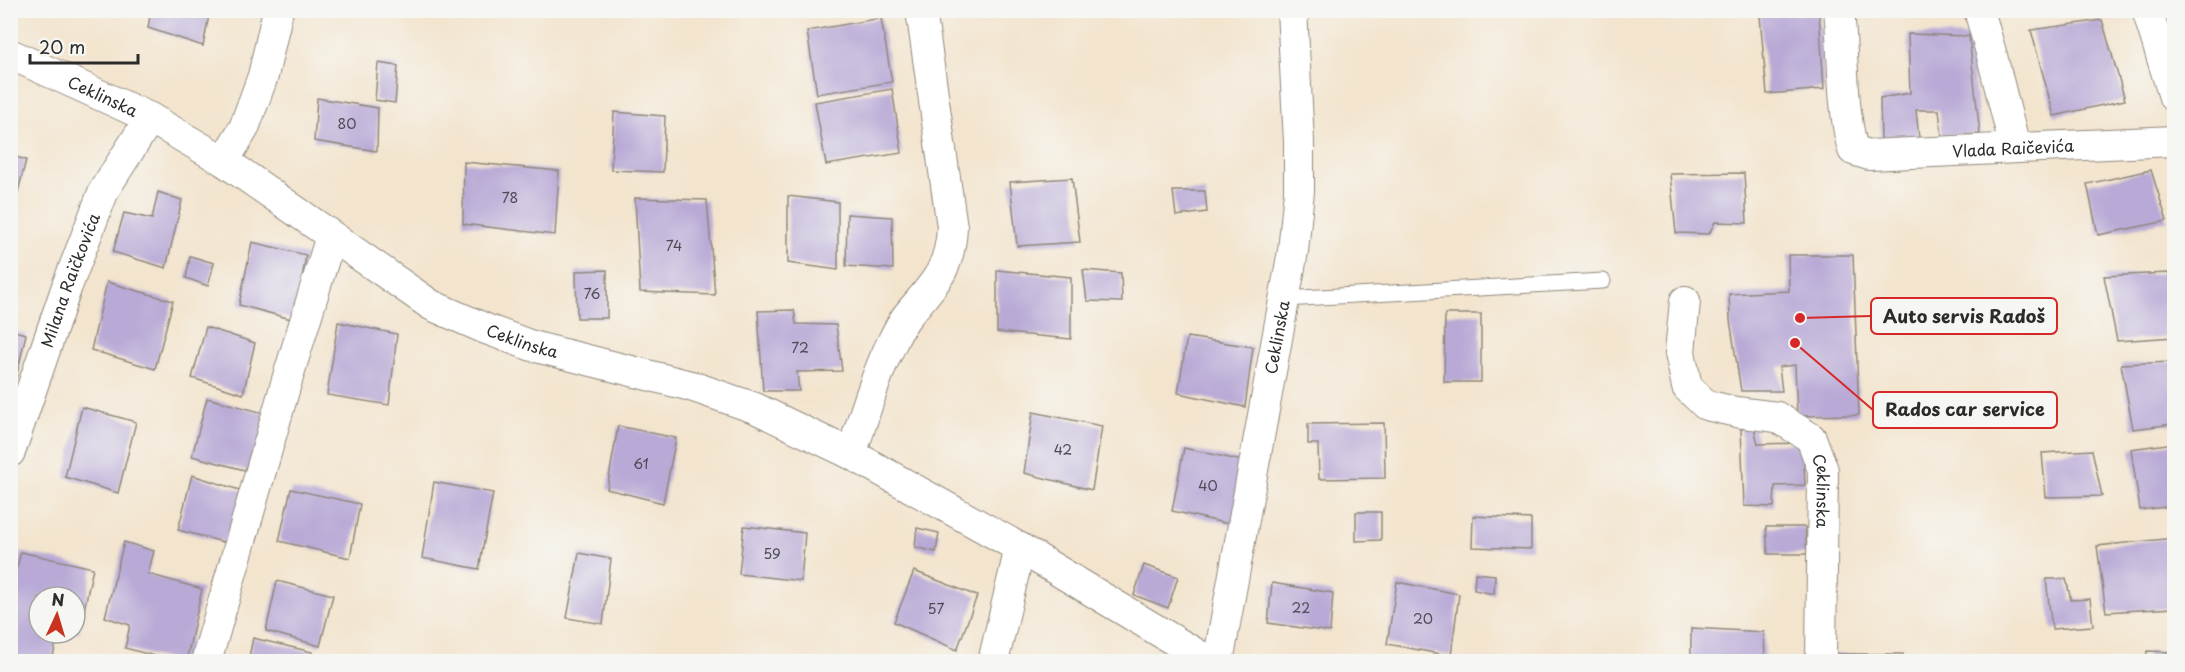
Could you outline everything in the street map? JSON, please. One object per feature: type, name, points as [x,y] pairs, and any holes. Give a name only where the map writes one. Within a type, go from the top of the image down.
[{"type":"street","points":[[224,161],[244,128],[263,76],[278,10]]},
{"type":"street","points":[[851,454],[886,356],[905,318],[932,289],[945,267],[951,247],[952,227],[921,10]]},
{"type":"street","name":"Ceklinska","points":[[1218,662],[1293,251],[1299,191],[1299,142],[1292,10]]},
{"type":"street","name":"Vlada Raičevića","points":[[1839,10],[1848,131],[1852,150],[1869,155],[2175,141]]},
{"type":"street","points":[[1979,10],[2015,148]]},
{"type":"street","points":[[2147,10],[2175,97]]},
{"type":"street","name":"Ceklinska","points":[[10,54],[150,117],[224,161],[431,305],[486,330],[532,346],[691,386],[755,408],[851,454],[1020,548],[1210,662]]},
{"type":"street","name":"Milana Raičkovića","points":[[10,452],[67,286],[104,190],[150,117]]},
{"type":"street","points":[[206,662],[283,391],[331,236]]},
{"type":"street","name":"Ceklinska","points":[[1685,301],[1680,352],[1687,387],[1706,405],[1736,412],[1777,417],[1811,438],[1823,470],[1821,662]]},
{"type":"street","points":[[993,662],[1020,548]]},
{"type":"lane","points":[[1284,298],[1603,281]]},
{"type":"building","points":[[151,10],[210,10],[203,46],[148,28]]},
{"type":"building","points":[[1819,13],[1824,89],[1767,94],[1760,16]]},
{"type":"building","points":[[881,18],[892,82],[817,94],[807,31]]},
{"type":"building","points":[[2102,20],[2125,100],[2054,116],[2031,30]]},
{"type":"building","points":[[1908,34],[1969,36],[1980,134],[1942,137],[1939,110],[1916,110],[1919,138],[1881,140],[1880,98],[1910,93]]},
{"type":"building","points":[[378,63],[398,66],[395,103],[375,100]]},
{"type":"building","points":[[892,89],[902,153],[826,165],[815,102]]},
{"type":"building","points":[[317,98],[378,108],[377,151],[314,141]]},
{"type":"building","points":[[614,112],[665,116],[663,172],[611,170]]},
{"type":"building","points":[[10,155],[26,160],[11,219],[10,219]]},
{"type":"building","points":[[464,162],[559,171],[555,235],[463,224]]},
{"type":"building","points":[[2151,170],[2167,221],[2098,235],[2087,184]]},
{"type":"building","points":[[1744,173],[1747,223],[1715,222],[1709,234],[1676,233],[1670,174]]},
{"type":"building","points":[[1072,178],[1080,242],[1017,246],[1010,182]]},
{"type":"building","points":[[1173,191],[1205,191],[1207,212],[1176,216]]},
{"type":"building","points":[[158,192],[182,200],[166,268],[113,252],[124,213],[152,219]]},
{"type":"building","points":[[788,196],[838,202],[838,270],[788,263]]},
{"type":"building","points":[[635,198],[707,200],[715,295],[640,292]]},
{"type":"building","points":[[847,214],[892,217],[893,269],[846,266]]},
{"type":"building","points":[[252,242],[306,255],[295,320],[239,305]]},
{"type":"building","points":[[1788,255],[1853,255],[1859,415],[1797,416],[1795,365],[1779,367],[1782,391],[1741,391],[1730,320],[1729,294],[1789,291]]},
{"type":"building","points":[[190,256],[214,263],[208,286],[186,278]]},
{"type":"building","points":[[607,270],[607,318],[577,318],[576,271]]},
{"type":"building","points":[[997,270],[1071,277],[1071,339],[997,332]]},
{"type":"building","points":[[1083,270],[1121,273],[1122,302],[1087,301]]},
{"type":"building","points":[[2169,273],[2174,304],[2174,337],[2117,341],[2104,276]]},
{"type":"building","points":[[107,282],[173,301],[155,369],[91,350]]},
{"type":"building","points":[[794,310],[796,324],[836,325],[842,371],[797,372],[799,391],[763,391],[758,311]]},
{"type":"building","points":[[1445,314],[1481,314],[1481,382],[1444,382]]},
{"type":"building","points":[[338,322],[397,334],[389,405],[327,395]]},
{"type":"building","points":[[206,327],[255,343],[243,394],[192,378]]},
{"type":"building","points":[[10,330],[26,334],[16,379],[10,378]]},
{"type":"building","points":[[1187,337],[1253,347],[1245,407],[1178,393]]},
{"type":"building","points":[[2174,362],[2174,424],[2133,429],[2121,364]]},
{"type":"building","points":[[207,398],[268,414],[252,472],[192,456]]},
{"type":"building","points":[[82,407],[136,422],[118,493],[65,477]]},
{"type":"building","points":[[1033,412],[1102,426],[1092,490],[1024,473]]},
{"type":"building","points":[[1384,423],[1385,478],[1319,479],[1318,444],[1308,444],[1308,424]]},
{"type":"building","points":[[618,426],[676,438],[663,503],[607,489]]},
{"type":"building","points":[[1754,427],[1758,444],[1803,443],[1805,485],[1775,486],[1774,507],[1744,506],[1741,429]]},
{"type":"building","points":[[2174,443],[2174,506],[2140,510],[2131,449]]},
{"type":"building","points":[[1184,448],[1243,461],[1233,525],[1172,511]]},
{"type":"building","points":[[2092,450],[2102,496],[2046,497],[2042,453]]},
{"type":"building","points":[[192,475],[246,492],[231,544],[178,530]]},
{"type":"building","points":[[434,482],[493,493],[479,569],[422,558]]},
{"type":"building","points":[[291,489],[360,504],[350,558],[279,541]]},
{"type":"building","points":[[1356,512],[1381,512],[1381,540],[1356,541]]},
{"type":"building","points":[[1473,516],[1531,519],[1531,549],[1472,547]]},
{"type":"building","points":[[744,526],[805,533],[801,581],[739,574]]},
{"type":"building","points":[[1766,527],[1805,527],[1807,554],[1768,554]]},
{"type":"building","points":[[917,528],[939,533],[936,552],[915,547]]},
{"type":"building","points":[[2174,538],[2174,608],[2106,612],[2097,546]]},
{"type":"building","points":[[124,542],[154,551],[148,574],[202,589],[186,662],[177,662],[125,648],[130,625],[105,617]]},
{"type":"building","points":[[21,552],[93,568],[87,596],[87,585],[27,585],[27,645],[56,645],[52,662],[10,662],[10,593]]},
{"type":"building","points":[[579,553],[611,559],[603,624],[567,618]]},
{"type":"building","points":[[1144,565],[1178,577],[1168,608],[1134,595]]},
{"type":"building","points":[[914,571],[977,596],[957,650],[894,622]]},
{"type":"building","points":[[1475,573],[1495,575],[1494,594],[1474,590]]},
{"type":"building","points":[[2046,579],[2066,579],[2071,600],[2090,599],[2093,626],[2052,629]]},
{"type":"building","points":[[277,581],[333,595],[320,646],[266,631]]},
{"type":"building","points":[[1397,582],[1459,594],[1451,656],[1387,644]]},
{"type":"building","points":[[1272,583],[1333,593],[1330,632],[1268,623]]},
{"type":"building","points":[[1691,628],[1764,632],[1765,662],[1691,662]]},
{"type":"building","points":[[253,638],[312,652],[310,662],[248,662]]},
{"type":"building","points":[[2147,651],[2174,652],[2174,662],[2147,662]]},
{"type":"building","points":[[1836,654],[1903,654],[1904,662],[1837,662]]},
{"type":"place","name":"Auto servis Radoš","points":[[1800,318]]},
{"type":"place","name":"Rados car service","points":[[1795,343]]}]
